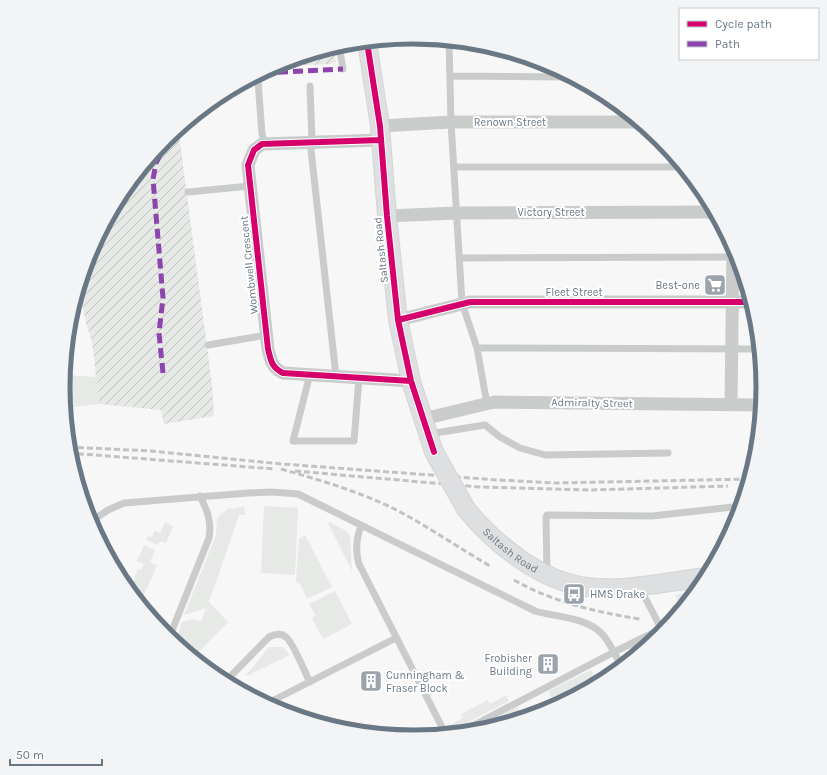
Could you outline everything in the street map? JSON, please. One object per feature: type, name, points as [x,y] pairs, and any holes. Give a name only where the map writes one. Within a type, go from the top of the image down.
[{"type":"main road","name":"Saltash Road","points":[[368,47],[380,133],[398,320],[412,381],[434,452],[466,509],[482,527],[522,560],[547,574],[572,584],[587,587],[621,587],[699,578]]},
{"type":"street","name":"Renown Street","points":[[380,133],[451,122],[632,122]]},
{"type":"street","points":[[265,144],[311,141],[380,133]]},
{"type":"street","name":"Wombwell Crescent","points":[[265,144],[262,144],[254,150],[248,165],[268,348],[272,365],[283,373],[412,381]]},
{"type":"street","name":"Victory Street","points":[[387,216],[457,213],[708,212]]},
{"type":"street","points":[[731,405],[732,302],[734,265]]},
{"type":"street","name":"Fleet Street","points":[[398,320],[470,302],[746,302]]},
{"type":"street","name":"Admiralty Street","points":[[426,427],[494,402],[756,405]]},
{"type":"lane","points":[[449,46],[451,122],[455,167],[462,303],[477,348],[487,404]]},
{"type":"lane","points":[[340,52],[343,69]]},
{"type":"lane","points":[[450,76],[560,77]]},
{"type":"lane","points":[[258,81],[262,134],[265,144]]},
{"type":"lane","points":[[310,86],[311,141],[336,376]]},
{"type":"lane","points":[[455,167],[677,167]]},
{"type":"lane","points":[[188,192],[250,186]]},
{"type":"lane","points":[[460,258],[730,253]]},
{"type":"lane","points":[[208,345],[267,334]]},
{"type":"lane","points":[[477,348],[755,349]]},
{"type":"lane","points":[[310,374],[293,441],[354,441],[359,378]]},
{"type":"lane","points":[[426,427],[485,425],[500,437],[520,448],[545,455],[668,454]]},
{"type":"lane","points":[[96,518],[108,510],[124,503],[200,496],[271,492],[298,494],[535,612],[589,624],[601,633],[620,662]]},
{"type":"lane","points":[[172,631],[211,530],[208,514],[200,496]]},
{"type":"lane","points":[[547,574],[547,515],[652,516],[736,507]]},
{"type":"lane","points":[[361,526],[357,543],[358,560],[443,729]]},
{"type":"lane","points":[[639,586],[660,626]]},
{"type":"lane","points":[[230,677],[269,636],[278,634],[289,640],[310,682]]},
{"type":"lane","points":[[474,725],[614,652],[650,636]]},
{"type":"lane","points":[[273,701],[396,638]]},
{"type":"shaded area","points":[[334,54],[336,62],[330,64],[293,66]]},
{"type":"shaded area","points":[[179,137],[212,384],[214,416],[164,424],[161,410],[99,404],[92,341],[87,327],[81,301],[88,277],[105,236],[116,216],[141,178],[155,161]]},
{"type":"shaded area","points":[[71,375],[96,377],[99,404],[71,407]]},
{"type":"shaded area","points":[[264,506],[298,508],[295,575],[261,573]]},
{"type":"shaded area","points":[[244,507],[245,515],[239,515],[209,602],[228,622],[197,654],[177,636],[182,622],[193,619],[201,622],[206,608],[184,615],[216,535],[217,519],[228,509]]},
{"type":"shaded area","points":[[165,522],[173,526],[166,543],[160,541],[158,545],[146,540],[148,536],[152,537],[154,531],[160,533]]},
{"type":"shaded area","points":[[330,522],[348,532],[350,536],[352,571],[328,523]]},
{"type":"shaded area","points":[[305,535],[332,587],[307,599],[300,583],[298,584],[296,581],[299,539]]},
{"type":"shaded area","points":[[144,545],[155,550],[150,562],[157,565],[142,599],[132,584],[138,569],[141,570],[144,564],[137,561]]},
{"type":"shaded area","points":[[335,591],[352,624],[323,639],[312,618],[316,616],[309,604]]},
{"type":"shaded area","points":[[690,592],[680,605],[675,595]]},
{"type":"shaded area","points":[[269,647],[283,647],[290,655],[247,676],[246,675]]},
{"type":"shaded area","points":[[591,670],[595,677],[552,699],[548,691]]},
{"type":"shaded area","points":[[506,695],[509,701],[457,728],[452,729],[449,726],[463,718],[461,714],[488,700],[490,704]]},
{"type":"shaded area","points":[[517,707],[520,714],[502,719],[487,723]]},
{"type":"railway","points":[[76,447],[151,451],[282,464],[556,483],[744,479]]},
{"type":"railway","points":[[77,454],[275,469]]},
{"type":"railway","points":[[281,469],[344,488],[374,500],[415,520],[490,566]]},
{"type":"railway","points":[[295,471],[479,487],[591,490],[728,486]]},
{"type":"railway","points":[[514,580],[529,588],[575,605],[640,619]]},
{"type":"marked path","points":[[277,72],[343,69]]},
{"type":"marked path","points":[[159,157],[156,163],[153,179],[163,298],[159,333],[163,373]]},
{"type":"cycle path","points":[[368,47],[380,126],[387,216],[398,320],[411,381],[434,452]]},
{"type":"cycle path","points":[[381,140],[262,144],[254,150],[248,165],[268,349],[274,366],[283,373],[411,381]]},
{"type":"cycle path","points":[[398,320],[470,302],[746,302]]},
{"type":"place","name":"Best-one","points":[[715,285]]},
{"type":"place","name":"HMS Drake","points":[[574,594]]},
{"type":"place","name":"Frobisher Building","points":[[548,664]]},
{"type":"place","name":"Cunningham & Fraser Block","points":[[371,681]]}]
